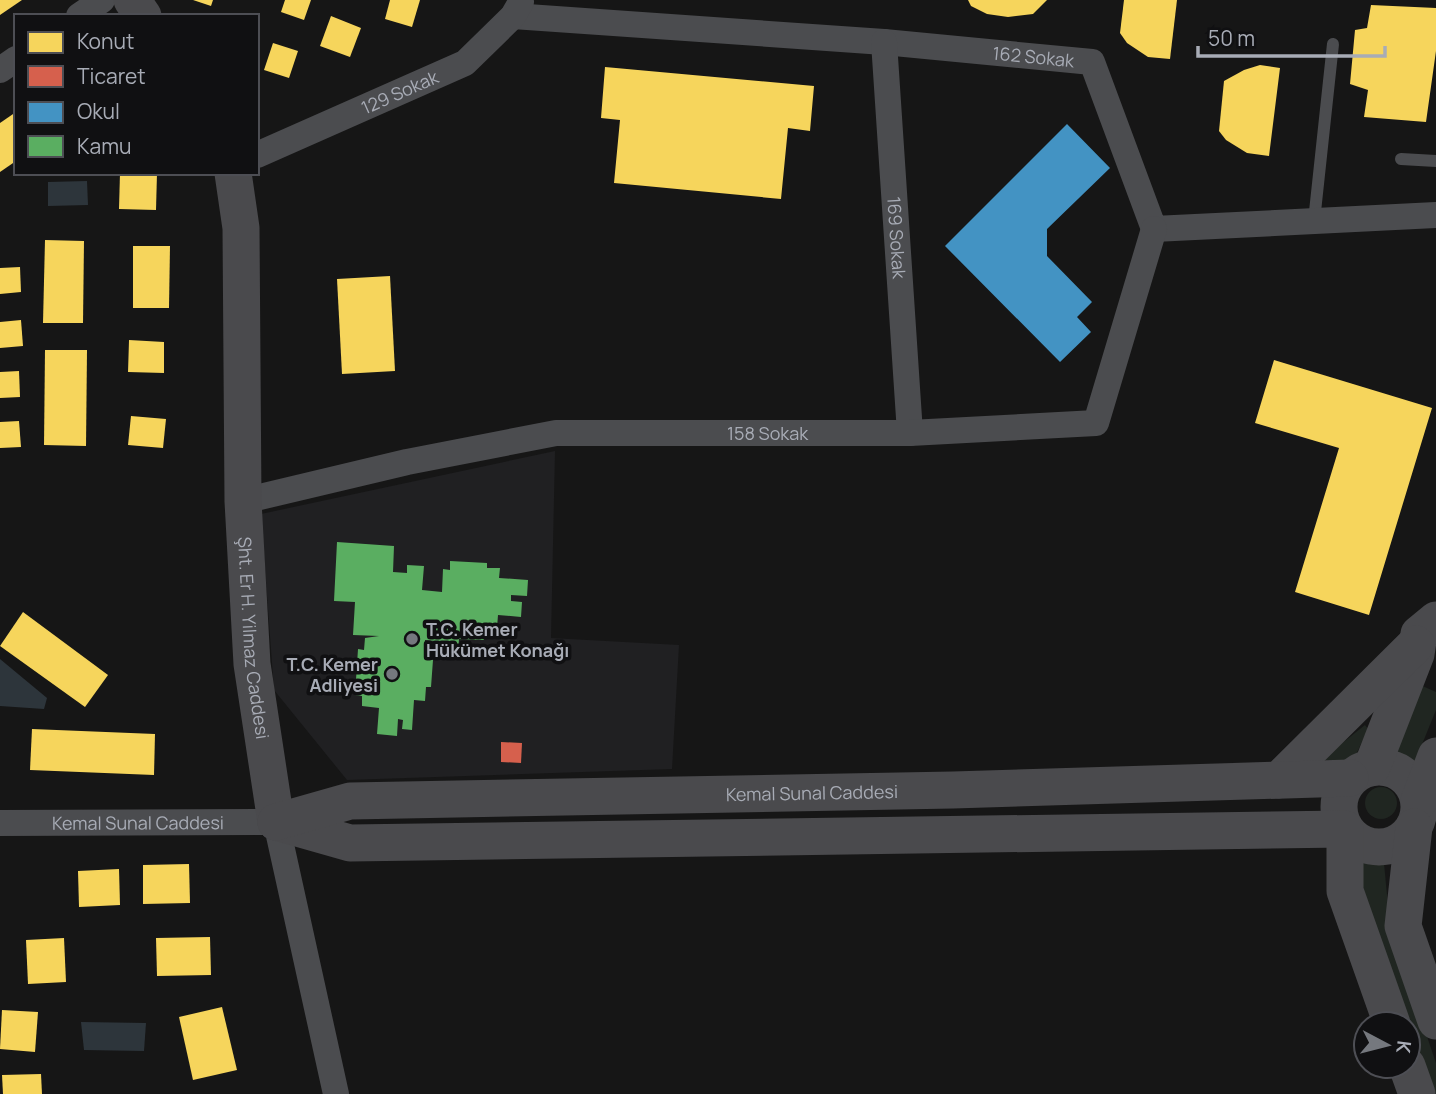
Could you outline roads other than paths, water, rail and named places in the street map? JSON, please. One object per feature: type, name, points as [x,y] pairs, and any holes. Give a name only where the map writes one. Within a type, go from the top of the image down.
[{"type":"street","points":[[82,14],[102,0]]},
{"type":"street","name":"162 Sokak","points":[[517,8],[1092,62],[1154,229]]},
{"type":"street","name":"129 Sokak","points":[[259,154],[465,63],[517,8]]},
{"type":"street","name":"169 Sokak","points":[[884,42],[910,433]]},
{"type":"street","name":"Şht. Er H. Yilmaz Caddesi","points":[[233,175],[241,228],[243,500],[252,664],[276,822],[335,1094]]},
{"type":"street","points":[[1154,229],[1436,215]]},
{"type":"street","name":"158 Sokak","points":[[243,500],[407,462],[556,433],[910,433],[1096,423],[1154,229]]},
{"type":"street","points":[[1387,1010],[1345,891],[1345,829],[1339,803],[1361,772],[1429,639]]},
{"type":"street","points":[[1279,779],[1429,639]]},
{"type":"street","points":[[1345,829],[1367,846],[1380,848],[1405,838],[1417,814],[1436,759]]},
{"type":"street","points":[[1361,772],[1385,766],[1408,778],[1417,814],[1403,926],[1436,1021]]},
{"type":"street","name":"Kemal Sunal Caddesi","points":[[276,822],[350,801],[953,790],[1279,779],[1361,772]]},
{"type":"street","points":[[487,841],[488,798]]},
{"type":"street","name":"Kemal Sunal Caddesi","points":[[0,823],[276,822],[349,842],[1345,829]]},
{"type":"lane","points":[[1314,222],[1333,44]]},
{"type":"lane","points":[[1401,159],[1436,161]]},
{"type":"place","name":"T.C. Kemer Hükümet Konağı","points":[[412,639]]},
{"type":"place","name":"T.C. Kemer Adliyesi","points":[[392,674]]}]
